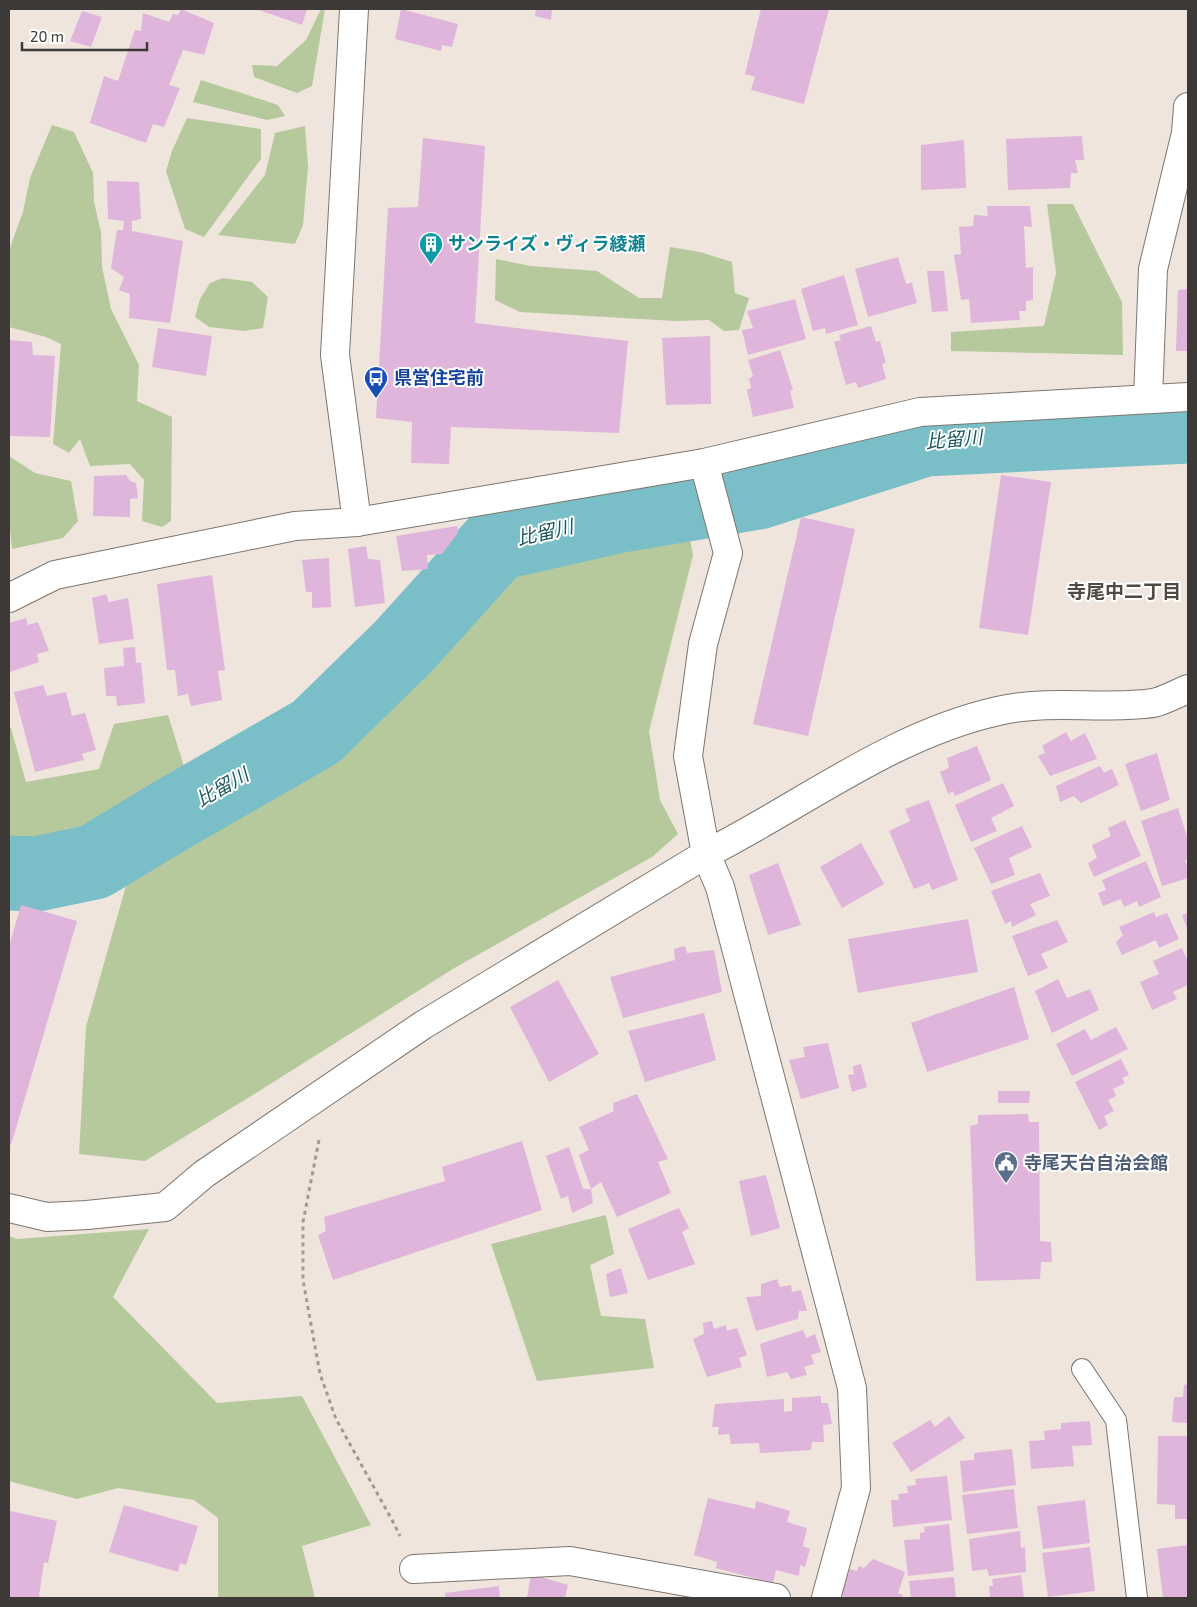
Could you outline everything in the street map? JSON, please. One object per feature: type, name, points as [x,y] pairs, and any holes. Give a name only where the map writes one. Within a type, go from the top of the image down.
[{"type":"street","points":[[354,9],[335,354],[357,522]]},
{"type":"street","points":[[1148,399],[1153,269],[1186,133],[1188,107]]},
{"type":"street","points":[[9,598],[55,575],[295,526],[357,522],[705,469],[920,412],[1188,397]]},
{"type":"street","points":[[705,469],[728,554],[703,644],[688,756],[706,854],[720,887],[852,1388],[856,1488],[826,1598]]},
{"type":"street","points":[[9,1208],[47,1216],[88,1215],[165,1207],[204,1174],[423,1025],[706,854],[746,834],[905,742],[956,722],[1000,710],[1053,704],[1103,706],[1156,703],[1188,689]]},
{"type":"street","points":[[414,1569],[570,1561],[776,1598]]},
{"type":"lane","points":[[1082,1369],[1116,1420],[1137,1598]]},
{"type":"path","points":[[320,1140],[303,1222],[303,1280],[320,1374],[336,1419],[392,1520],[414,1569]]},
{"type":"green space","points":[[321,9],[325,9],[312,86],[297,93],[254,77],[252,65],[277,66],[306,40]]},
{"type":"green space","points":[[201,80],[278,105],[285,116],[267,120],[193,102]]},
{"type":"green space","points":[[187,118],[261,129],[261,159],[204,237],[185,229],[166,171],[172,151]]},
{"type":"green space","points":[[52,125],[74,132],[93,173],[94,202],[101,232],[102,267],[111,309],[139,365],[137,401],[172,417],[171,521],[162,527],[142,521],[144,480],[130,464],[90,466],[80,439],[69,453],[53,444],[61,344],[46,337],[9,327],[9,250],[23,212],[30,178]]},
{"type":"green space","points":[[305,126],[308,167],[303,225],[295,244],[218,235],[265,175],[275,133]]},
{"type":"green space","points":[[1047,204],[1073,204],[1122,302],[1123,355],[951,351],[951,332],[1044,326],[1056,273]]},
{"type":"green space","points":[[670,247],[700,252],[732,262],[735,293],[749,298],[739,330],[724,331],[709,320],[675,321],[520,312],[495,300],[496,259],[531,266],[597,271],[639,298],[662,298]]},
{"type":"green space","points":[[223,278],[252,282],[268,297],[263,328],[244,331],[209,327],[195,317],[200,299],[210,283]]},
{"type":"green space","points":[[9,456],[35,473],[71,481],[78,521],[63,538],[12,549],[9,519]]},
{"type":"green space","points":[[687,523],[693,555],[649,731],[660,800],[678,834],[652,857],[456,967],[145,1161],[79,1154],[86,1027],[129,875],[201,809],[322,742],[506,554]]},
{"type":"green space","points":[[168,715],[188,779],[96,851],[38,866],[9,864],[9,728],[11,728],[26,782],[99,769],[114,724]]},
{"type":"green space","points":[[606,1215],[614,1254],[590,1265],[601,1316],[645,1319],[654,1368],[537,1381],[491,1244]]},
{"type":"green space","points":[[149,1229],[113,1297],[217,1403],[302,1396],[371,1525],[302,1546],[315,1598],[219,1598],[218,1518],[194,1500],[118,1488],[77,1499],[9,1481],[9,1236],[17,1239]]},
{"type":"building","points":[[181,9],[214,23],[204,55],[183,50],[169,85],[180,88],[164,127],[153,124],[146,143],[90,123],[104,76],[118,81],[135,30],[141,31],[143,13],[169,22],[173,14],[178,15]]},
{"type":"building","points":[[256,9],[307,9],[302,25]]},
{"type":"building","points":[[401,9],[458,24],[452,47],[442,45],[441,51],[395,39]]},
{"type":"building","points":[[536,9],[552,9],[551,20],[535,16]]},
{"type":"building","points":[[761,9],[829,9],[804,104],[751,90],[755,77],[745,74]]},
{"type":"building","points":[[82,11],[102,17],[91,47],[70,41]]},
{"type":"building","points":[[1082,136],[1084,160],[1075,160],[1078,173],[1071,173],[1070,188],[1008,190],[1006,139]]},
{"type":"building","name":"サンライズ・ヴィラ綾瀬","points":[[423,138],[485,146],[475,323],[628,341],[619,433],[451,427],[449,464],[411,463],[412,422],[376,418],[388,208],[418,207]]},
{"type":"building","points":[[964,140],[966,188],[921,190],[921,145]]},
{"type":"building","points":[[107,181],[139,182],[141,219],[132,221],[132,231],[183,241],[170,323],[129,318],[130,294],[119,290],[124,277],[111,268],[117,230],[123,230],[124,221],[108,219]]},
{"type":"building","points":[[987,206],[1030,206],[1032,227],[1024,226],[1026,268],[1033,267],[1033,300],[1026,301],[1026,311],[1019,311],[1020,320],[971,323],[969,299],[961,300],[954,255],[961,254],[959,227],[973,226],[974,215],[988,216]]},
{"type":"building","points":[[898,257],[906,284],[912,283],[917,303],[868,317],[855,269]]},
{"type":"building","points":[[927,271],[944,271],[948,311],[932,312]]},
{"type":"building","points":[[844,275],[858,325],[826,334],[825,328],[813,331],[801,289]]},
{"type":"building","points":[[1188,289],[1188,351],[1176,351],[1178,290]]},
{"type":"building","points":[[795,299],[806,339],[748,355],[742,330],[753,328],[747,311]]},
{"type":"building","points":[[871,326],[876,342],[880,341],[886,363],[882,364],[886,379],[858,388],[856,382],[846,385],[834,342],[841,340],[839,335]]},
{"type":"building","points":[[158,328],[212,336],[206,376],[152,367]]},
{"type":"building","points":[[710,336],[711,404],[666,405],[662,338]]},
{"type":"building","points":[[9,340],[32,342],[33,355],[55,356],[50,437],[9,436]]},
{"type":"building","points":[[780,350],[793,390],[790,391],[794,408],[753,417],[747,390],[751,388],[749,379],[753,376],[748,360]]},
{"type":"building","points":[[126,475],[130,481],[136,483],[138,498],[130,499],[130,517],[93,516],[94,476]]},
{"type":"building","points":[[1001,475],[1051,482],[1028,635],[979,628]]},
{"type":"building","points":[[801,517],[855,529],[808,736],[753,724]]},
{"type":"building","points":[[457,526],[458,533],[442,554],[427,555],[428,569],[402,571],[396,536]]},
{"type":"building","points":[[366,546],[368,559],[380,560],[385,603],[355,607],[348,549]]},
{"type":"building","points":[[329,558],[331,607],[312,608],[312,592],[306,592],[302,560]]},
{"type":"building","points":[[212,575],[225,670],[218,671],[222,700],[191,706],[188,694],[178,696],[175,670],[167,670],[157,584]]},
{"type":"building","points":[[106,594],[109,602],[128,598],[134,639],[99,644],[92,598]]},
{"type":"building","points":[[26,618],[28,625],[38,622],[49,651],[37,654],[39,662],[10,672],[9,623]]},
{"type":"building","points":[[135,647],[136,663],[141,662],[145,703],[117,706],[116,696],[106,696],[104,668],[124,666],[123,648]]},
{"type":"building","points":[[43,685],[47,696],[66,692],[72,716],[85,713],[96,750],[82,754],[84,760],[35,772],[14,692]]},
{"type":"building","points":[[1066,732],[1071,741],[1085,733],[1097,759],[1050,776],[1038,756],[1045,753],[1042,746]]},
{"type":"building","points":[[977,746],[991,780],[955,796],[953,791],[948,794],[940,772],[949,768],[947,758]]},
{"type":"building","points":[[1157,753],[1170,800],[1141,811],[1125,764]]},
{"type":"building","points":[[1100,766],[1104,773],[1112,769],[1119,785],[1081,803],[1074,796],[1060,802],[1056,786]]},
{"type":"building","points":[[1003,783],[1014,806],[991,818],[997,831],[971,842],[955,805]]},
{"type":"building","points":[[929,800],[958,880],[932,890],[929,883],[914,889],[889,831],[910,821],[905,809]]},
{"type":"building","points":[[1178,808],[1188,840],[1188,860],[1185,860],[1188,878],[1162,886],[1141,821]]},
{"type":"building","points":[[1125,820],[1141,856],[1094,877],[1088,863],[1097,858],[1092,845],[1111,836],[1108,828]]},
{"type":"building","points":[[1022,826],[1032,847],[1009,858],[1015,875],[991,884],[974,848]]},
{"type":"building","points":[[861,843],[884,884],[842,908],[820,867]]},
{"type":"building","points":[[1146,861],[1161,897],[1139,907],[1137,901],[1124,907],[1121,899],[1103,906],[1098,893],[1106,890],[1102,880]]},
{"type":"building","points":[[778,863],[801,925],[768,935],[749,875]]},
{"type":"building","points":[[1040,873],[1050,896],[1030,904],[1036,915],[1012,927],[1011,921],[1005,924],[991,891]]},
{"type":"building","points":[[21,905],[77,921],[11,1145],[9,1144],[9,946]]},
{"type":"building","points":[[1154,912],[1156,917],[1167,913],[1179,939],[1159,948],[1156,940],[1122,955],[1116,942],[1123,935],[1119,927]]},
{"type":"building","points":[[1188,913],[1188,931],[1182,915]]},
{"type":"building","points":[[968,919],[978,972],[858,993],[848,939]]},
{"type":"building","points":[[1057,920],[1068,942],[1041,954],[1048,968],[1028,976],[1012,936]]},
{"type":"building","points":[[685,946],[687,953],[714,950],[722,992],[623,1018],[610,977],[675,960],[674,949]]},
{"type":"building","points":[[1182,948],[1188,962],[1188,985],[1173,992],[1177,999],[1152,1010],[1140,982],[1159,974],[1153,961]]},
{"type":"building","points":[[1058,979],[1067,998],[1090,989],[1099,1010],[1052,1033],[1035,991]]},
{"type":"building","points":[[558,980],[599,1054],[549,1082],[510,1007]]},
{"type":"building","points":[[1014,987],[1029,1039],[927,1072],[911,1023]]},
{"type":"building","points":[[704,1013],[716,1060],[645,1082],[628,1031]]},
{"type":"building","points":[[1116,1027],[1128,1049],[1072,1076],[1056,1044],[1085,1029],[1091,1040]]},
{"type":"building","points":[[828,1043],[839,1088],[801,1099],[789,1060],[805,1057],[803,1047]]},
{"type":"building","points":[[1121,1059],[1129,1075],[1122,1078],[1125,1083],[1113,1089],[1116,1096],[1108,1100],[1114,1111],[1104,1116],[1108,1125],[1099,1130],[1075,1082]]},
{"type":"building","points":[[861,1064],[867,1087],[852,1092],[848,1075],[854,1074],[853,1066]]},
{"type":"building","points":[[998,1091],[1030,1091],[1029,1103],[998,1103]]},
{"type":"building","points":[[637,1094],[668,1159],[658,1162],[671,1193],[617,1217],[601,1182],[591,1189],[579,1155],[589,1150],[579,1127],[614,1111],[613,1103]]},
{"type":"building","name":"寺尾天台自治会館","points":[[1028,1114],[1029,1122],[1039,1122],[1040,1241],[1051,1242],[1052,1262],[1041,1262],[1040,1279],[976,1281],[970,1126],[978,1124],[978,1115]]},
{"type":"building","points":[[522,1141],[542,1210],[333,1280],[318,1235],[326,1231],[324,1217],[445,1181],[442,1167]]},
{"type":"building","points":[[569,1147],[583,1189],[591,1189],[593,1203],[572,1213],[568,1196],[561,1199],[546,1156]]},
{"type":"building","points":[[766,1175],[780,1228],[751,1236],[739,1181]]},
{"type":"building","points":[[679,1208],[689,1228],[682,1232],[695,1264],[648,1280],[628,1229]]},
{"type":"building","points":[[621,1268],[628,1293],[610,1297],[606,1274]]},
{"type":"building","points":[[777,1279],[780,1287],[791,1285],[792,1292],[801,1290],[807,1311],[799,1311],[798,1319],[756,1331],[746,1297],[761,1296],[761,1284]]},
{"type":"building","points":[[712,1321],[714,1329],[726,1325],[727,1331],[737,1328],[747,1355],[739,1358],[742,1367],[707,1377],[693,1339],[704,1334],[703,1323]]},
{"type":"building","points":[[803,1330],[806,1338],[815,1334],[821,1352],[811,1355],[814,1364],[804,1367],[807,1375],[791,1379],[787,1372],[767,1377],[760,1344]]},
{"type":"building","points":[[1188,1384],[1188,1423],[1172,1422],[1174,1397],[1183,1397],[1184,1385]]},
{"type":"building","points":[[821,1396],[821,1403],[828,1403],[832,1424],[823,1425],[824,1442],[812,1442],[811,1450],[760,1453],[759,1443],[731,1444],[729,1434],[718,1435],[719,1427],[712,1427],[715,1404],[784,1399],[784,1412],[792,1411],[792,1398]]},
{"type":"building","points":[[949,1416],[965,1438],[911,1472],[892,1443],[930,1420],[935,1427]]},
{"type":"building","points":[[1090,1421],[1092,1445],[1072,1446],[1074,1466],[1031,1469],[1029,1441],[1045,1440],[1044,1431],[1061,1429],[1061,1423]]},
{"type":"building","points":[[1158,1436],[1188,1436],[1188,1519],[1175,1519],[1175,1505],[1157,1504]]},
{"type":"building","points":[[1012,1449],[1016,1485],[963,1492],[960,1461],[974,1460],[974,1453]]},
{"type":"building","points":[[947,1476],[952,1520],[893,1527],[891,1500],[899,1500],[898,1494],[908,1493],[907,1486],[916,1485],[915,1479]]},
{"type":"building","points":[[1014,1489],[1018,1528],[967,1534],[962,1495]]},
{"type":"building","points":[[708,1498],[755,1509],[756,1501],[790,1511],[787,1522],[807,1528],[803,1546],[810,1549],[805,1567],[800,1565],[799,1576],[776,1570],[773,1583],[716,1568],[717,1562],[694,1555]]},
{"type":"building","points":[[1085,1500],[1090,1543],[1043,1549],[1037,1506]]},
{"type":"building","points":[[124,1505],[198,1526],[186,1565],[180,1563],[178,1572],[109,1552]]},
{"type":"building","points":[[10,1511],[57,1521],[48,1563],[44,1562],[39,1596],[45,1598],[9,1598]]},
{"type":"building","points":[[949,1524],[954,1571],[908,1576],[904,1540],[920,1539],[920,1533],[925,1532],[924,1527]]},
{"type":"building","points":[[1020,1531],[1021,1548],[1025,1547],[1026,1572],[989,1576],[987,1569],[972,1571],[969,1539]]},
{"type":"building","points":[[1188,1545],[1188,1598],[1163,1598],[1157,1549]]},
{"type":"building","points":[[1090,1547],[1095,1591],[1048,1597],[1042,1553]]},
{"type":"building","points":[[873,1559],[905,1572],[898,1593],[903,1595],[902,1598],[848,1598],[839,1595],[850,1569],[857,1571],[859,1566],[864,1568]]},
{"type":"building","points":[[531,1574],[568,1585],[565,1598],[527,1598]]},
{"type":"building","points":[[1021,1575],[1024,1598],[990,1598],[989,1586],[993,1586],[992,1579]]},
{"type":"building","points":[[954,1577],[956,1598],[911,1598],[909,1581]]},
{"type":"building","points":[[499,1586],[500,1598],[445,1598],[445,1593]]},
{"type":"waterway","name":"比留川","points":[[9,873],[36,874],[94,862],[316,732],[404,646],[497,543],[621,515],[758,492],[925,439],[1188,426]]},
{"type":"place","name":"サンライズ・ヴィラ綾瀬","points":[[431,265]]},
{"type":"place","name":"県営住宅前","points":[[376,399]]},
{"type":"place","name":"寺尾天台自治会館","points":[[1006,1184]]},
{"type":"district","name":"寺尾中二丁目","points":[[1124,591]]}]
